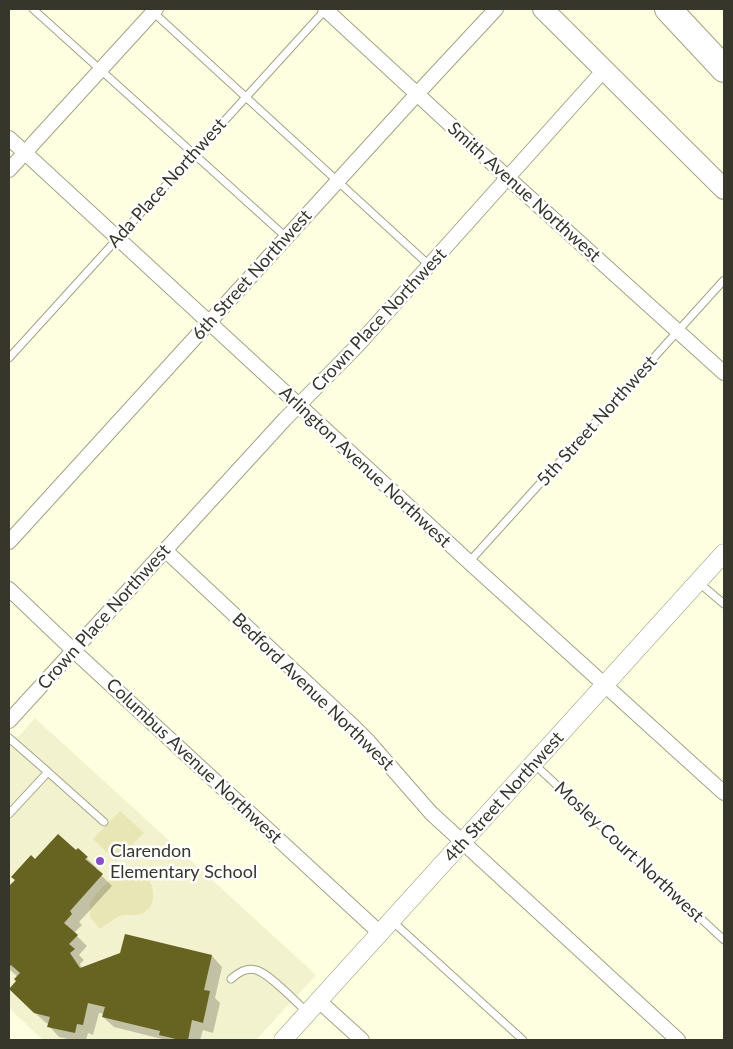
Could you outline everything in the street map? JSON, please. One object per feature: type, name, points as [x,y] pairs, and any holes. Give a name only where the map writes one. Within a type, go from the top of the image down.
[{"type":"highway","points":[[668,9],[724,69]]},
{"type":"highway","points":[[704,48],[724,86]]},
{"type":"main road","points":[[542,9],[724,189]]},
{"type":"street","name":"Smith Avenue Northwest","points":[[325,9],[508,178],[724,373]]},
{"type":"street","name":"6th Street Northwest","points":[[9,542],[496,9]]},
{"type":"street","points":[[9,170],[155,10]]},
{"type":"street","name":"Crown Place Northwest","points":[[9,721],[285,419],[357,346],[604,70]]},
{"type":"street","name":"Arlington Avenue Northwest","points":[[9,138],[468,562],[724,793]]},
{"type":"street","name":"Bedford Avenue Northwest","points":[[165,550],[357,730],[431,813],[678,1040]]},
{"type":"street","name":"4th Street Northwest","points":[[283,1040],[724,553]]},
{"type":"street","name":"Columbus Avenue Northwest","points":[[9,589],[73,650],[386,927]]},
{"type":"street","points":[[313,1007],[362,1040]]},
{"type":"lane","points":[[33,9],[286,237]]},
{"type":"lane","name":"Ada Place Northwest","points":[[9,358],[325,9]]},
{"type":"lane","points":[[155,10],[246,97],[429,265]]},
{"type":"lane","name":"5th Street Northwest","points":[[468,562],[724,280]]},
{"type":"lane","points":[[698,582],[724,604]]},
{"type":"lane","points":[[9,738],[104,822]]},
{"type":"lane","name":"Mosley Court Northwest","points":[[534,764],[724,940]]},
{"type":"lane","points":[[9,814],[48,772]]},
{"type":"lane","points":[[386,927],[523,1040]]},
{"type":"lane","points":[[231,979],[240,971],[256,970],[313,1007]]},
{"type":"shaded area","name":"Clarendon Elementary School","points":[[35,718],[316,975],[256,1040],[43,1040],[9,1008],[9,747]]},
{"type":"shaded area","points":[[120,811],[144,833],[116,861],[93,839]]},
{"type":"shaded area","points":[[126,868],[142,874],[149,880],[153,890],[152,904],[144,912],[137,915],[120,916],[100,929],[90,917],[92,900],[100,889]]},
{"type":"building","points":[[58,834],[76,850],[78,848],[88,857],[85,859],[103,874],[70,911],[72,914],[64,923],[78,935],[69,944],[75,949],[70,953],[80,968],[120,953],[125,934],[212,955],[204,990],[210,991],[203,1023],[192,1020],[188,1040],[159,1035],[160,1031],[102,1017],[105,1007],[88,1003],[83,1025],[77,1024],[75,1033],[47,1027],[50,1017],[34,1013],[9,989],[16,981],[14,979],[20,973],[11,965],[9,968],[9,886],[15,880],[11,877],[31,855],[35,859]]},
{"type":"place","name":"Clarendon Elementary School","points":[[100,861]]}]
